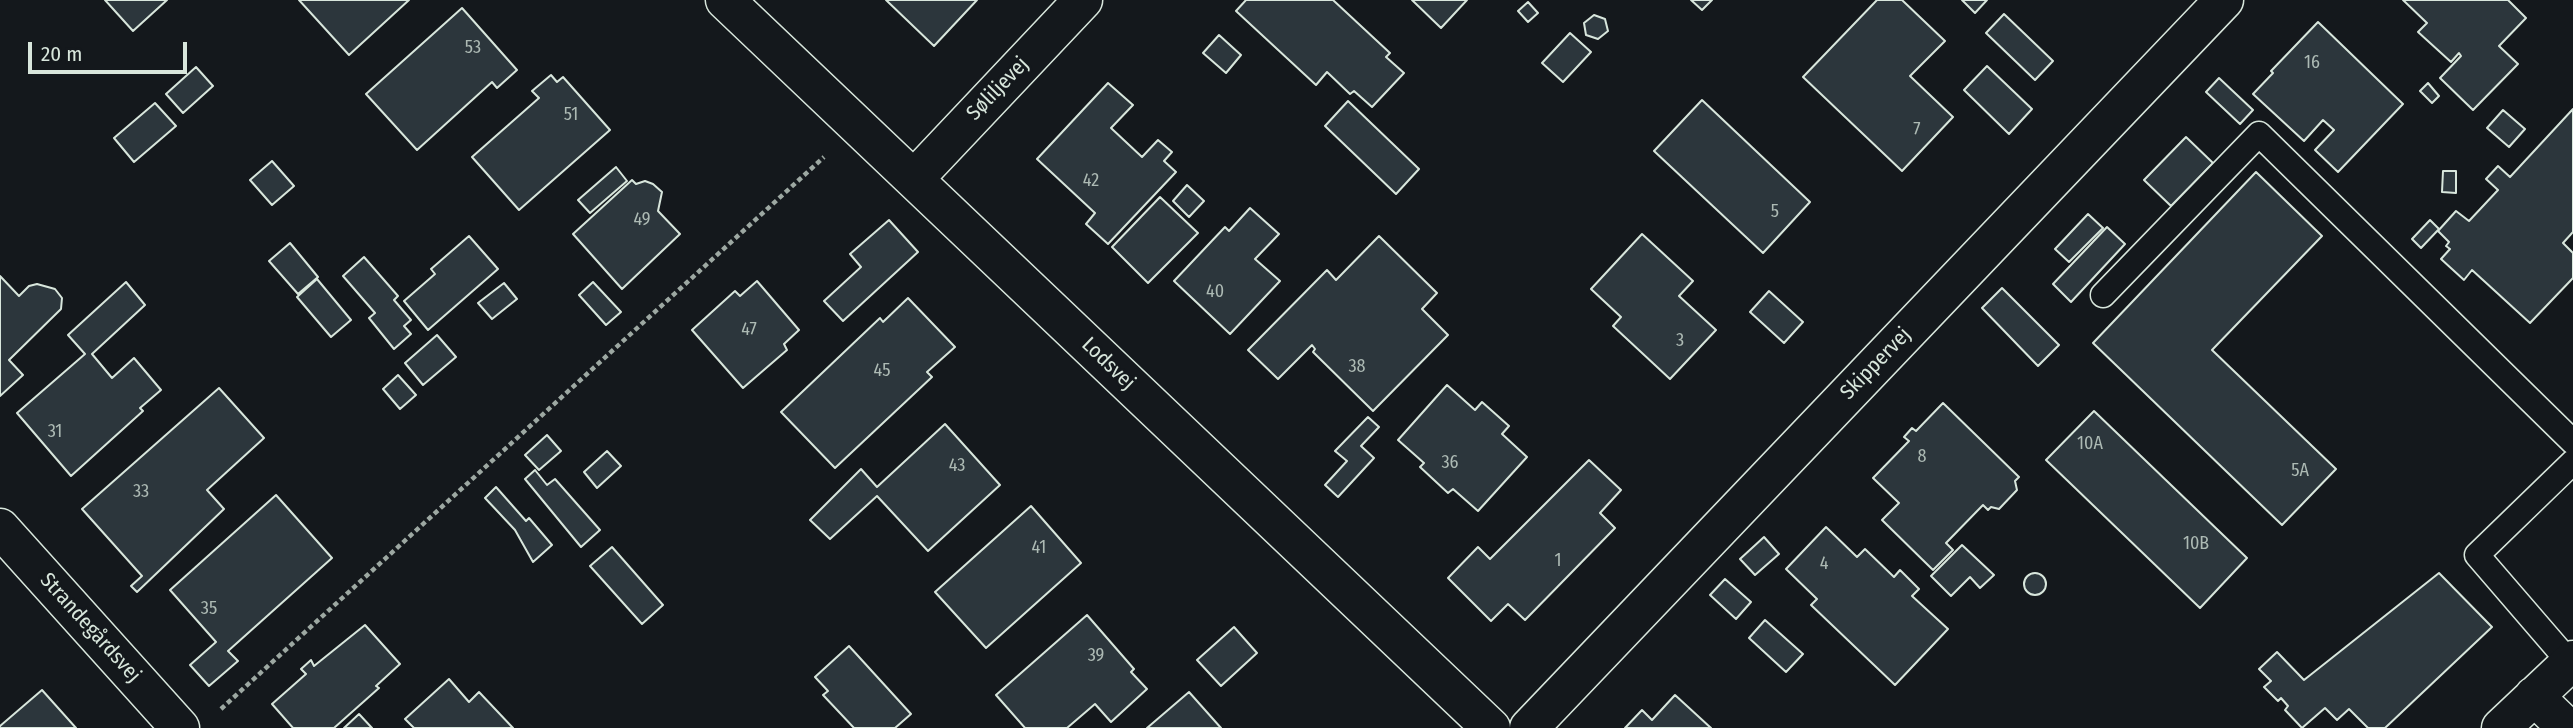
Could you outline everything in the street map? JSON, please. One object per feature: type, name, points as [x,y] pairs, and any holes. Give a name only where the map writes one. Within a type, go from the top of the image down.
[{"type":"street","name":"Lodsvej","points":[[725,0],[1490,728]]},
{"type":"street","name":"Søliljevej","points":[[914,179],[1083,0]]},
{"type":"street","name":"Skippervej","points":[[1529,728],[2224,0]]},
{"type":"street","name":"Strandegårdsvej","points":[[0,528],[180,728]]},
{"type":"street","points":[[2501,728],[2571,662]]},
{"type":"street","points":[[2534,696],[2567,728]]},
{"type":"lane","points":[[2103,295],[2259,134],[2573,442]]},
{"type":"lane","points":[[2571,662],[2477,555],[2573,462]]},
{"type":"path","points":[[220,709],[858,126]]},
{"type":"building","points":[[105,0],[167,0],[133,31]]},
{"type":"building","points":[[299,0],[409,0],[349,55]]},
{"type":"building","points":[[886,0],[977,0],[934,46]]},
{"type":"building","points":[[1246,0],[1333,0],[1390,53],[1386,57],[1404,73],[1372,107],[1354,91],[1350,94],[1327,72],[1316,85],[1236,11]]},
{"type":"building","points":[[1412,0],[1467,0],[1441,28]]},
{"type":"building","points":[[1691,0],[1712,0],[1702,10]]},
{"type":"building","points":[[1877,0],[1902,0],[1945,41],[1910,76],[1953,117],[1902,171],[1803,77]]},
{"type":"building","points":[[1962,0],[1987,0],[1975,13]]},
{"type":"building","points":[[2403,0],[2508,0],[2526,18],[2499,46],[2518,64],[2473,110],[2440,78],[2461,56],[2459,53],[2451,62],[2418,32],[2427,23]]},
{"type":"building","points":[[1528,2],[1538,13],[1528,22],[1518,11]]},
{"type":"building","points":[[462,8],[517,70],[497,88],[492,82],[417,150],[366,94]]},
{"type":"building","points":[[2004,14],[2053,61],[2035,80],[1986,33]]},
{"type":"building","points":[[1594,15],[1605,19],[1608,31],[1598,39],[1586,35],[1584,23]]},
{"type":"building","points":[[2318,22],[2403,104],[2338,172],[2315,150],[2334,130],[2323,120],[2304,141],[2253,94]]},
{"type":"building","points":[[1570,33],[1591,52],[1563,82],[1542,63]]},
{"type":"building","points":[[1219,35],[1241,55],[1226,73],[1203,53]]},
{"type":"building","points":[[1987,66],[2032,109],[2009,134],[1964,90]]},
{"type":"building","points":[[196,67],[213,86],[183,113],[166,94]]},
{"type":"building","points":[[551,75],[557,82],[563,77],[610,130],[519,210],[472,157],[539,98],[532,91]]},
{"type":"building","points":[[2219,78],[2253,110],[2240,124],[2206,92]]},
{"type":"building","points":[[1108,83],[1133,105],[1111,128],[1142,157],[1158,140],[1172,152],[1164,161],[1176,172],[1108,244],[1086,224],[1095,213],[1037,159]]},
{"type":"building","points":[[2428,83],[2439,96],[2432,103],[2420,91]]},
{"type":"building","points":[[1702,100],[1810,202],[1763,253],[1654,151]]},
{"type":"building","points":[[1348,101],[1419,169],[1396,194],[1325,126]]},
{"type":"building","points":[[155,103],[176,126],[134,162],[114,138]]},
{"type":"building","points":[[2573,109],[2573,232],[2563,243],[2573,253],[2573,278],[2530,323],[2472,270],[2464,280],[2441,259],[2450,249],[2446,246],[2449,242],[2438,231],[2456,211],[2469,221],[2498,190],[2486,179],[2498,166],[2510,177]]},
{"type":"building","points":[[2503,110],[2525,129],[2509,147],[2487,128]]},
{"type":"building","points":[[2186,137],[2213,163],[2171,206],[2144,180]]},
{"type":"building","points":[[272,161],[294,186],[272,205],[250,180]]},
{"type":"building","points":[[616,167],[627,181],[590,213],[578,200]]},
{"type":"building","points":[[2443,171],[2456,171],[2456,193],[2442,192]]},
{"type":"building","points":[[2256,172],[2322,236],[2212,350],[2336,469],[2282,525],[2093,343]]},
{"type":"building","points":[[632,180],[636,184],[645,181],[653,184],[662,192],[658,211],[680,234],[622,289],[573,234]]},
{"type":"building","points":[[1187,185],[1204,201],[1189,217],[1173,201]]},
{"type":"building","points":[[1160,197],[1198,233],[1148,283],[1112,247]]},
{"type":"building","points":[[1250,208],[1279,234],[1255,259],[1280,281],[1230,334],[1174,281],[1225,227],[1229,231]]},
{"type":"building","points":[[2088,214],[2103,228],[2069,262],[2055,249]]},
{"type":"building","points":[[889,220],[918,252],[843,321],[824,301],[861,267],[850,254]]},
{"type":"building","points":[[2430,220],[2439,229],[2421,248],[2412,239]]},
{"type":"building","points":[[2107,227],[2125,244],[2071,302],[2053,284]]},
{"type":"building","points":[[1642,234],[1693,281],[1679,296],[1716,330],[1670,379],[1613,326],[1621,317],[1591,289]]},
{"type":"building","points":[[469,236],[498,269],[428,330],[404,301],[435,274],[431,269]]},
{"type":"building","points":[[1379,236],[1437,293],[1422,309],[1448,335],[1373,411],[1313,352],[1315,349],[1312,345],[1278,379],[1248,350],[1327,270],[1336,280]]},
{"type":"building","points":[[290,243],[318,277],[298,294],[269,261]]},
{"type":"building","points":[[364,257],[398,296],[394,300],[411,320],[404,326],[411,334],[394,349],[369,318],[375,313],[343,276]]},
{"type":"building","points":[[0,276],[19,296],[29,286],[37,284],[55,289],[62,298],[61,309],[9,360],[23,375],[0,396]]},
{"type":"building","points":[[317,279],[351,320],[331,337],[297,297]]},
{"type":"building","points":[[757,281],[799,330],[784,344],[787,350],[743,388],[692,330],[735,291],[740,296]]},
{"type":"building","points":[[126,282],[145,305],[92,354],[112,378],[134,358],[161,390],[140,408],[143,411],[71,476],[17,413],[85,354],[68,335]]},
{"type":"building","points":[[593,282],[621,312],[606,325],[579,295]]},
{"type":"building","points":[[504,283],[517,299],[492,319],[478,303]]},
{"type":"building","points":[[2002,288],[2059,345],[2038,366],[1982,308]]},
{"type":"building","points":[[1769,291],[1803,322],[1784,343],[1750,312]]},
{"type":"building","points":[[908,298],[955,347],[927,372],[932,377],[835,468],[781,412],[880,318],[883,322]]},
{"type":"building","points":[[437,335],[456,357],[423,385],[405,363]]},
{"type":"building","points":[[398,375],[416,395],[400,409],[383,389]]},
{"type":"building","points":[[1447,385],[1475,410],[1482,402],[1509,426],[1502,434],[1527,457],[1478,511],[1453,489],[1448,493],[1420,467],[1424,463],[1398,440]]},
{"type":"building","points":[[219,388],[264,438],[207,490],[224,509],[137,592],[131,586],[142,576],[82,509]]},
{"type":"building","points":[[1943,403],[2019,477],[2015,481],[2017,490],[1999,509],[1991,507],[1988,510],[1983,505],[1946,543],[1953,550],[1933,570],[1882,520],[1899,503],[1873,478],[1909,441],[1904,437],[1912,428],[1916,431]]},
{"type":"building","points":[[2094,411],[2247,558],[2200,608],[2046,460]]},
{"type":"building","points":[[1368,417],[1379,427],[1361,446],[1374,458],[1338,497],[1325,485],[1347,461],[1335,451]]},
{"type":"building","points":[[945,424],[1000,485],[928,551],[877,496],[830,539],[810,520],[861,469],[877,487]]},
{"type":"building","points":[[547,435],[561,451],[539,470],[525,455]]},
{"type":"building","points":[[607,451],[621,466],[597,488],[584,472]]},
{"type":"building","points":[[1589,460],[1621,490],[1600,513],[1615,528],[1525,620],[1508,604],[1491,621],[1448,578],[1478,547],[1490,559]]},
{"type":"building","points":[[535,470],[547,485],[555,479],[600,530],[581,547],[525,479]]},
{"type":"building","points":[[496,487],[526,521],[529,518],[552,545],[533,562],[515,530],[485,498]]},
{"type":"building","points":[[276,495],[332,558],[228,651],[238,661],[209,686],[190,665],[216,642],[170,590]]},
{"type":"building","points":[[1031,506],[1081,563],[986,648],[935,592]]},
{"type":"building","points":[[1826,527],[1857,557],[1865,549],[1894,577],[1900,570],[1919,589],[1912,596],[1948,629],[1895,685],[1811,605],[1817,599],[1786,569]]},
{"type":"building","points":[[1764,537],[1779,554],[1755,575],[1740,559]]},
{"type":"building","points":[[1962,545],[1994,575],[1980,588],[1970,577],[1951,596],[1931,576]]},
{"type":"building","points":[[612,547],[663,605],[642,624],[590,566]]},
{"type":"building","points":[[2035,573],[2043,576],[2046,584],[2043,592],[2035,595],[2027,592],[2024,584],[2027,576]]},
{"type":"building","points":[[2439,573],[2492,627],[2385,728],[2368,728],[2349,709],[2337,720],[2325,708],[2302,728],[2285,710],[2288,706],[2281,698],[2278,701],[2264,687],[2271,681],[2259,669],[2277,652],[2304,680]]},
{"type":"building","points":[[1725,579],[1751,602],[1736,619],[1710,595]]},
{"type":"building","points":[[1087,615],[1134,669],[1131,672],[1147,689],[1111,722],[1095,704],[1067,728],[1025,728],[996,695]]},
{"type":"building","points":[[1765,620],[1803,654],[1786,672],[1749,638]]},
{"type":"building","points":[[365,625],[400,664],[376,686],[379,688],[334,728],[293,728],[272,704],[306,674],[301,669],[311,660],[314,666]]},
{"type":"building","points":[[1234,627],[1257,653],[1221,686],[1197,660]]},
{"type":"building","points":[[849,646],[911,714],[895,728],[854,728],[823,695],[828,691],[815,677]]},
{"type":"building","points":[[449,679],[469,702],[479,692],[513,728],[414,728],[405,719]]},
{"type":"building","points":[[42,690],[76,728],[0,728],[0,726]]},
{"type":"building","points":[[1189,692],[1221,728],[1147,728]]},
{"type":"building","points":[[1675,695],[1711,728],[1625,728],[1642,710],[1652,720]]},
{"type":"building","points":[[359,714],[372,728],[344,728]]}]
